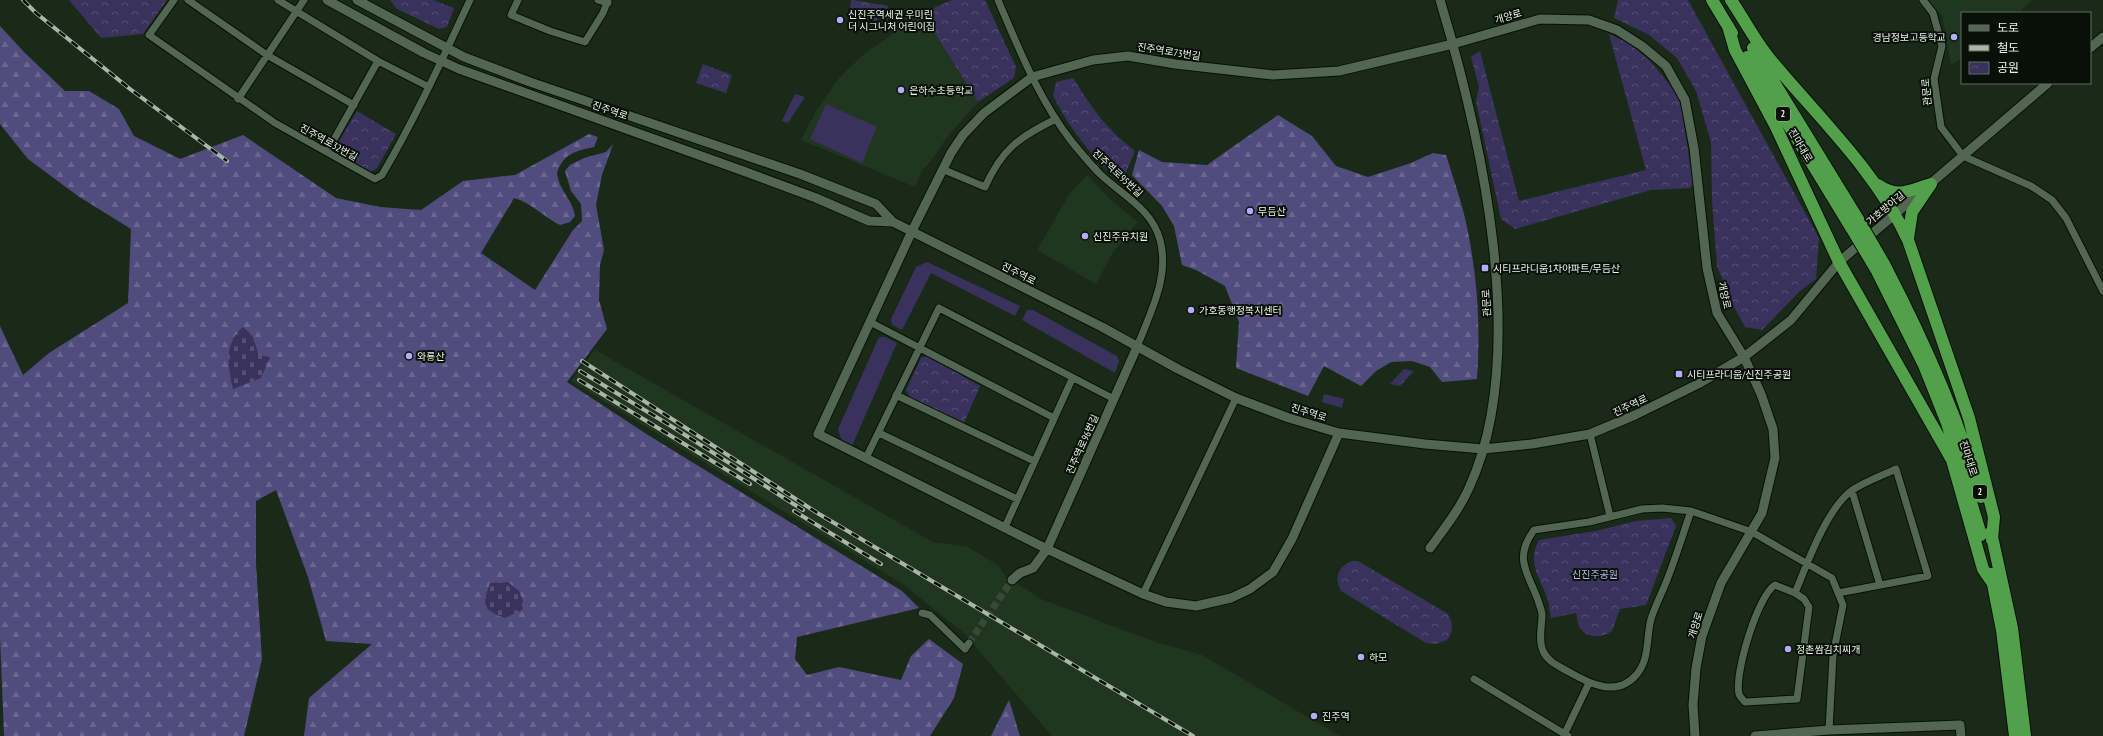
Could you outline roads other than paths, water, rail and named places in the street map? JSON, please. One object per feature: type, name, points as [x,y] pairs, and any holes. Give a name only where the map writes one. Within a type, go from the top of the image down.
[{"type":"highway","name":"진마대로","points":[[1712,0],[1856,225]]},
{"type":"highway","name":"진마대로","points":[[1723,0],[1856,225]]},
{"type":"highway","points":[[1732,0],[1768,57],[1874,182],[1896,214],[1908,240],[1969,418],[1994,517],[1992,540]]},
{"type":"highway","points":[[1728,26],[1735,50],[1776,127],[1839,262],[1952,460],[1983,569],[1992,582]]},
{"type":"highway","points":[[1874,182],[1893,193],[1900,193],[1931,184]]},
{"type":"highway","points":[[1908,240],[1912,212],[1931,184]]},
{"type":"highway","name":"2","points":[[1856,225],[1881,267]]},
{"type":"highway","name":"진마대로","points":[[1881,267],[1933,361],[1953,413],[1981,496],[2012,628],[2025,736]]},
{"type":"highway","name":"진마대로","points":[[1881,267],[1924,365],[1947,423],[1972,498],[2002,630],[2015,736]]},
{"type":"street","name":"진주역로32번길","points":[[174,0],[149,35],[274,123],[375,179],[382,175],[408,131],[442,62],[470,0]]},
{"type":"street","points":[[188,0],[267,56],[354,105]]},
{"type":"street","points":[[278,0],[378,61],[429,87]]},
{"type":"street","points":[[238,99],[304,0]]},
{"type":"street","name":"진주역로","points":[[327,0],[442,62],[524,94],[595,116],[781,185],[869,221],[893,222]]},
{"type":"street","name":"진주역로","points":[[358,0],[448,49],[530,82],[800,174],[876,204],[893,222],[1236,398],[1289,418],[1339,433],[1425,444],[1483,449],[1532,444],[1590,434],[1636,416],[1698,384],[1744,357]]},
{"type":"street","points":[[518,0],[511,15],[550,31],[586,42],[608,2],[598,0]]},
{"type":"street","name":"진주역로95번길","points":[[998,0],[1032,77],[1056,120],[1073,143],[1100,173],[1146,212],[1155,224],[1163,254],[1163,272],[1137,347]]},
{"type":"street","name":"관문로","points":[[1430,548],[1460,506],[1472,482],[1483,449],[1493,396],[1497,362],[1497,294],[1484,190],[1453,44],[1440,0]]},
{"type":"street","name":"관문로","points":[[1923,0],[1933,13],[1942,46],[1934,79],[1941,127],[1963,156]]},
{"type":"street","name":"개양로","points":[[1453,44],[1540,19],[1589,20],[1616,30],[1642,46],[1666,66],[1685,100],[1694,148],[1707,268],[1717,313],[1744,357],[1761,394],[1773,429],[1775,458],[1766,500],[1752,532],[1738,552],[1721,583],[1702,636],[1696,668],[1693,705],[1695,736]]},
{"type":"street","points":[[2091,47],[2103,37]]},
{"type":"street","name":"진주역로73번길","points":[[866,458],[818,434],[942,169],[964,135],[984,113],[1032,77],[1093,60],[1128,56],[1174,64],[1273,75],[1339,71],[1453,44]]},
{"type":"street","points":[[327,152],[378,61]]},
{"type":"street","name":"가호방아길","points":[[1744,357],[1791,320],[1839,262],[2047,84]]},
{"type":"street","points":[[942,169],[985,187],[994,166],[1009,148],[1029,132],[1056,120]]},
{"type":"street","points":[[1963,156],[2031,186],[2052,200],[2066,218],[2103,291]]},
{"type":"street","points":[[1114,399],[1072,379],[939,308],[866,458],[1047,549],[1143,594],[1166,602],[1196,606],[1231,598],[1250,589],[1273,572],[1292,539],[1339,433]]},
{"type":"street","points":[[870,322],[1054,418]]},
{"type":"street","name":"진주역로96번길","points":[[1012,580],[1020,573],[1033,568],[1047,549],[1137,347]]},
{"type":"street","points":[[1005,527],[1072,379]]},
{"type":"street","points":[[896,395],[1034,461]]},
{"type":"street","points":[[1143,594],[1236,398]]},
{"type":"street","points":[[879,433],[1017,499]]},
{"type":"street","points":[[1590,434],[1610,516]]},
{"type":"street","points":[[1795,593],[1807,563],[1836,504],[1852,490],[1896,469],[1928,576],[1838,593]]},
{"type":"street","points":[[1852,490],[1880,585]]},
{"type":"street","points":[[1691,511],[1653,615],[1647,652],[1640,668],[1630,680],[1621,686],[1609,688],[1588,683],[1550,661],[1543,650],[1540,628],[1542,614],[1535,592],[1524,571],[1523,558],[1525,549],[1534,530],[1588,522],[1642,509],[1662,508],[1691,511],[1752,532],[1832,578],[1843,605],[1833,655],[1829,730]]},
{"type":"street","points":[[1775,585],[1795,593],[1804,599],[1809,607],[1797,698],[1745,702],[1739,695],[1741,667],[1752,626],[1769,588],[1775,585]]},
{"type":"street","points":[[922,613],[930,615],[965,649],[969,643]]},
{"type":"street","points":[[1474,679],[1566,735],[1588,683]]},
{"type":"street","points":[[1755,736],[1829,730],[1960,725],[1961,736]]},
{"type":"tunnel","points":[[969,643],[1012,580]]},
{"type":"railway","points":[[23,0],[36,13],[130,89],[227,161]]},
{"type":"railway","points":[[582,361],[819,514],[1193,736]]},
{"type":"railway","points":[[580,371],[671,426],[803,510]]},
{"type":"railway","points":[[579,380],[750,484]]},
{"type":"railway","points":[[794,511],[881,564]]},
{"type":"place","name":"신진주역세권 우미린 더 시그니처 어린이집","points":[[840,20]]},
{"type":"place","name":"경남정보고등학교","points":[[1954,37]]},
{"type":"place","name":"은하수초등학교","points":[[901,90]]},
{"type":"place","name":"무듬산","points":[[1250,211]]},
{"type":"place","name":"신진주유치원","points":[[1085,236]]},
{"type":"place","name":"시티프라디움1차아파트/무듬산","points":[[1485,268]]},
{"type":"place","name":"가호동행정복지센터","points":[[1191,310]]},
{"type":"place","name":"와룡산","points":[[409,356]]},
{"type":"place","name":"시티프라디움/신진주공원","points":[[1679,374]]},
{"type":"place","name":"정촌쌈김치찌개","points":[[1788,649]]},
{"type":"place","name":"하모","points":[[1361,657]]},
{"type":"place","name":"진주역","points":[[1314,716]]},
{"type":"park label","name":"신진주공원","points":[[1595,574]]}]
